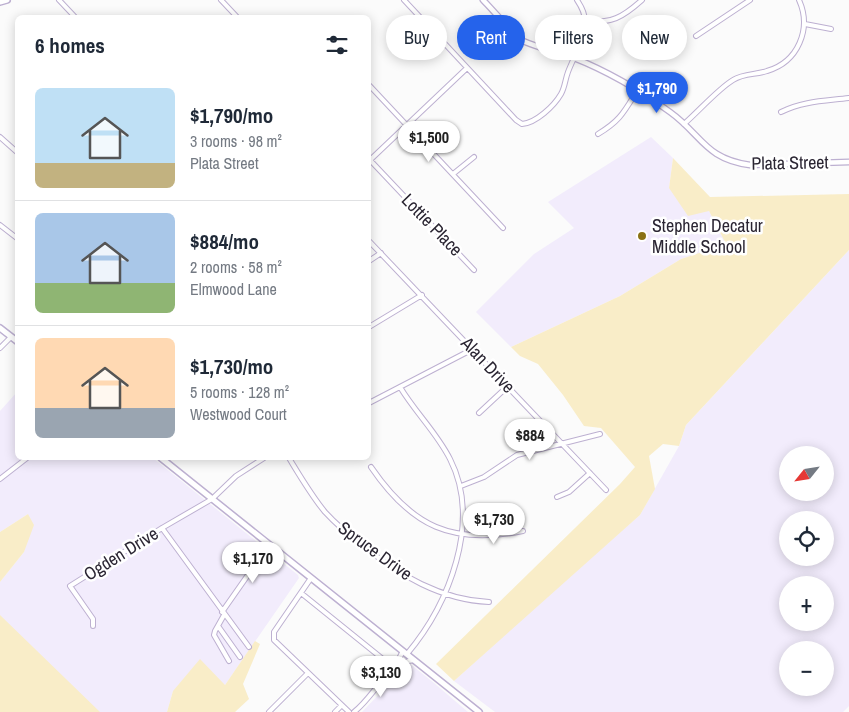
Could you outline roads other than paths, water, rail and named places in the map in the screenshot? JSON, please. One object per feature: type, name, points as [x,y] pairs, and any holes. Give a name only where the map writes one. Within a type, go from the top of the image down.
[{"type":"main road","points":[[0,2],[7,0]]},
{"type":"main road","points":[[0,328],[15,340]]},
{"type":"main road","points":[[163,460],[479,712]]},
{"type":"street","points":[[59,0],[73,15]]},
{"type":"street","points":[[221,0],[235,15]]},
{"type":"street","points":[[404,0],[520,124],[525,124],[535,119],[561,94],[573,60]]},
{"type":"street","name":"Plata Street","points":[[483,0],[522,40],[535,44]]},
{"type":"street","points":[[577,0],[584,15]]},
{"type":"street","points":[[612,20],[620,18],[642,0]]},
{"type":"street","points":[[696,36],[750,0]]},
{"type":"street","points":[[684,124],[731,81],[740,76],[764,72],[784,63],[796,51],[805,24],[799,0]]},
{"type":"street","points":[[805,24],[831,29]]},
{"type":"street","name":"Plata Street","points":[[578,60],[602,71],[665,108],[713,152],[739,163],[758,165],[849,162]]},
{"type":"street","points":[[371,158],[467,68]]},
{"type":"street","points":[[371,86],[503,228]]},
{"type":"street","points":[[598,134],[612,126],[620,118],[637,91]]},
{"type":"street","points":[[781,112],[797,104],[849,98]]},
{"type":"street","points":[[0,137],[15,150]]},
{"type":"street","points":[[453,174],[466,166],[474,157]]},
{"type":"street","name":"Lottie Place","points":[[371,162],[474,270]]},
{"type":"street","points":[[0,225],[15,237]]},
{"type":"street","name":"Alan Drive","points":[[371,243],[606,490]]},
{"type":"street","points":[[371,260],[381,253]]},
{"type":"street","points":[[371,326],[422,295]]},
{"type":"street","points":[[0,348],[11,337]]},
{"type":"street","points":[[371,402],[473,349]]},
{"type":"street","points":[[479,413],[508,386]]},
{"type":"street","points":[[354,712],[372,694],[429,624],[444,594],[457,558],[463,534],[461,486],[453,464],[442,444],[415,410],[400,387]]},
{"type":"street","points":[[461,486],[484,477],[514,456],[600,434]]},
{"type":"street","points":[[0,479],[24,460]]},
{"type":"street","name":"Ogden Drive","points":[[93,626],[93,619],[70,586],[212,498],[236,476],[261,460]]},
{"type":"street","name":"Spruce Drive","points":[[290,460],[313,496],[341,528],[399,572],[444,594],[464,600],[489,602]]},
{"type":"street","points":[[371,467],[397,499],[419,518],[438,529],[463,534],[494,536],[524,531]]},
{"type":"street","points":[[557,497],[570,492],[590,473]]},
{"type":"street","points":[[162,528],[249,647]]},
{"type":"street","points":[[230,661],[214,635],[223,613],[269,545]]},
{"type":"street","points":[[311,578],[274,632],[273,637],[349,712]]},
{"type":"street","points":[[300,593],[394,668]]},
{"type":"street","points":[[218,626],[240,657]]},
{"type":"street","points":[[394,668],[406,660],[414,660]]},
{"type":"street","points":[[269,712],[308,673]]},
{"type":"street","points":[[335,712],[341,706]]},
{"type":"place","name":"Stephen Decatur Middle School","points":[[642,236]]}]
